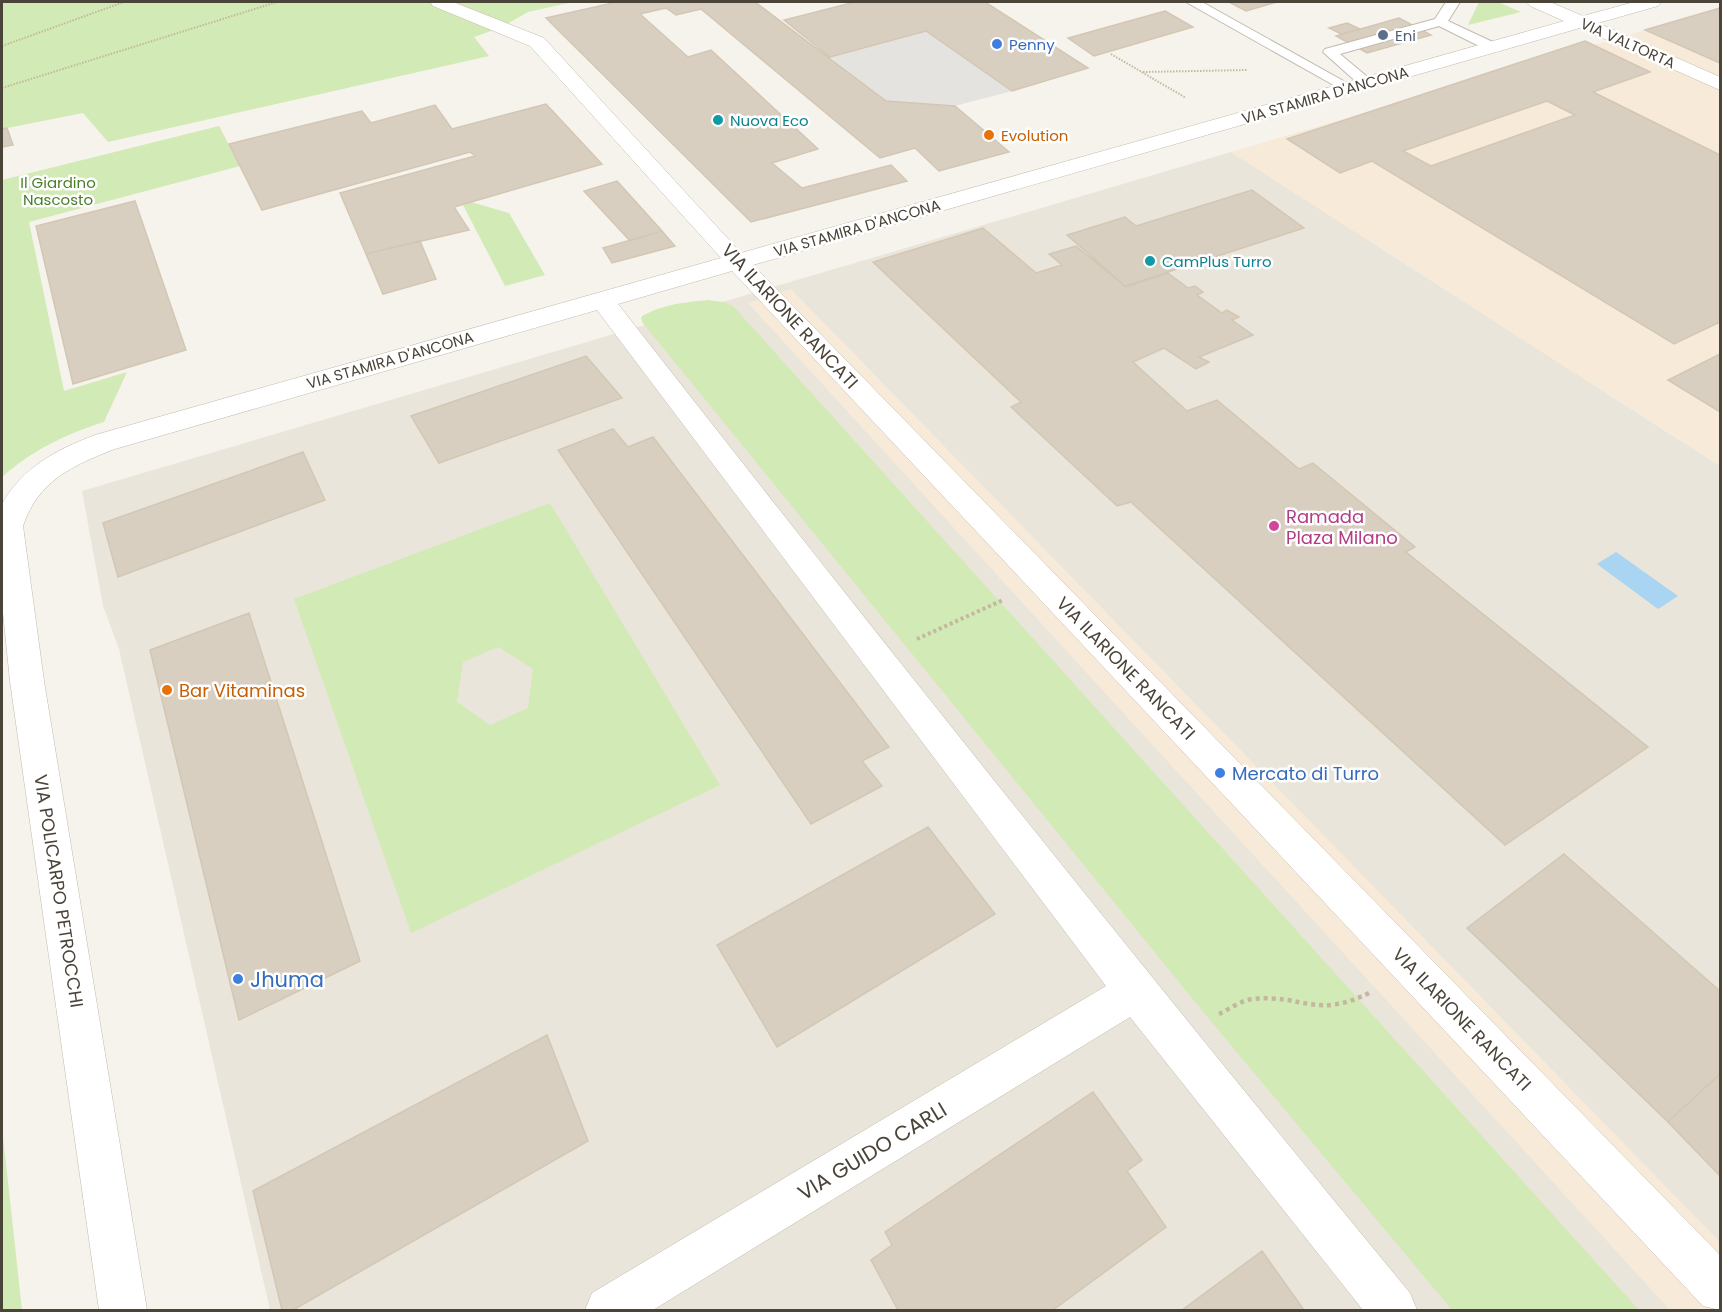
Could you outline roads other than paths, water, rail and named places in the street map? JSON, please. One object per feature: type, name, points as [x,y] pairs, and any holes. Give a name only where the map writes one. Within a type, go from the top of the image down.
[{"type":"street","name":"VIA ILARIONE RANCATI","points":[[439,2],[537,42],[737,262],[1720,1289]]},
{"type":"street","name":"VIA VALTORTA","points":[[1536,2],[1720,84]]},
{"type":"street","name":"VIA STAMIRA D'ANCONA","points":[[34,479],[81,451],[123,436],[1652,2]]},
{"type":"street","points":[[602,300],[875,658],[1135,991],[1393,1311]]},
{"type":"street","name":"VIA POLICARPO PETROCCHI","points":[[34,479],[16,502],[8,526],[27,681],[123,1311]]},
{"type":"street","name":"VIA GUIDO CARLI","points":[[609,1311],[1135,991]]},
{"type":"lane","points":[[1193,2],[1358,86]]},
{"type":"lane","points":[[1440,22],[1453,2]]},
{"type":"lane","points":[[1358,86],[1330,52],[1440,22],[1492,47]]},
{"type":"water","points":[[1616,552],[1678,596],[1658,609],[1597,564]]},
{"type":"place","name":"Eni","points":[[1383,35]]},
{"type":"place","name":"Penny","points":[[997,44]]},
{"type":"place","name":"Nuova Eco","points":[[718,120]]},
{"type":"place","name":"Evolution","points":[[989,135]]},
{"type":"place","name":"CamPlus Turro","points":[[1150,261]]},
{"type":"place","name":"Ramada Plaza Milano","points":[[1274,526]]},
{"type":"place","name":"Bar Vitaminas","points":[[167,690]]},
{"type":"place","name":"Mercato di Turro","points":[[1220,773]]},
{"type":"place","name":"Jhuma","points":[[238,979]]},
{"type":"park label","name":"Il Giardino Nascosto","points":[[58,190]]}]
